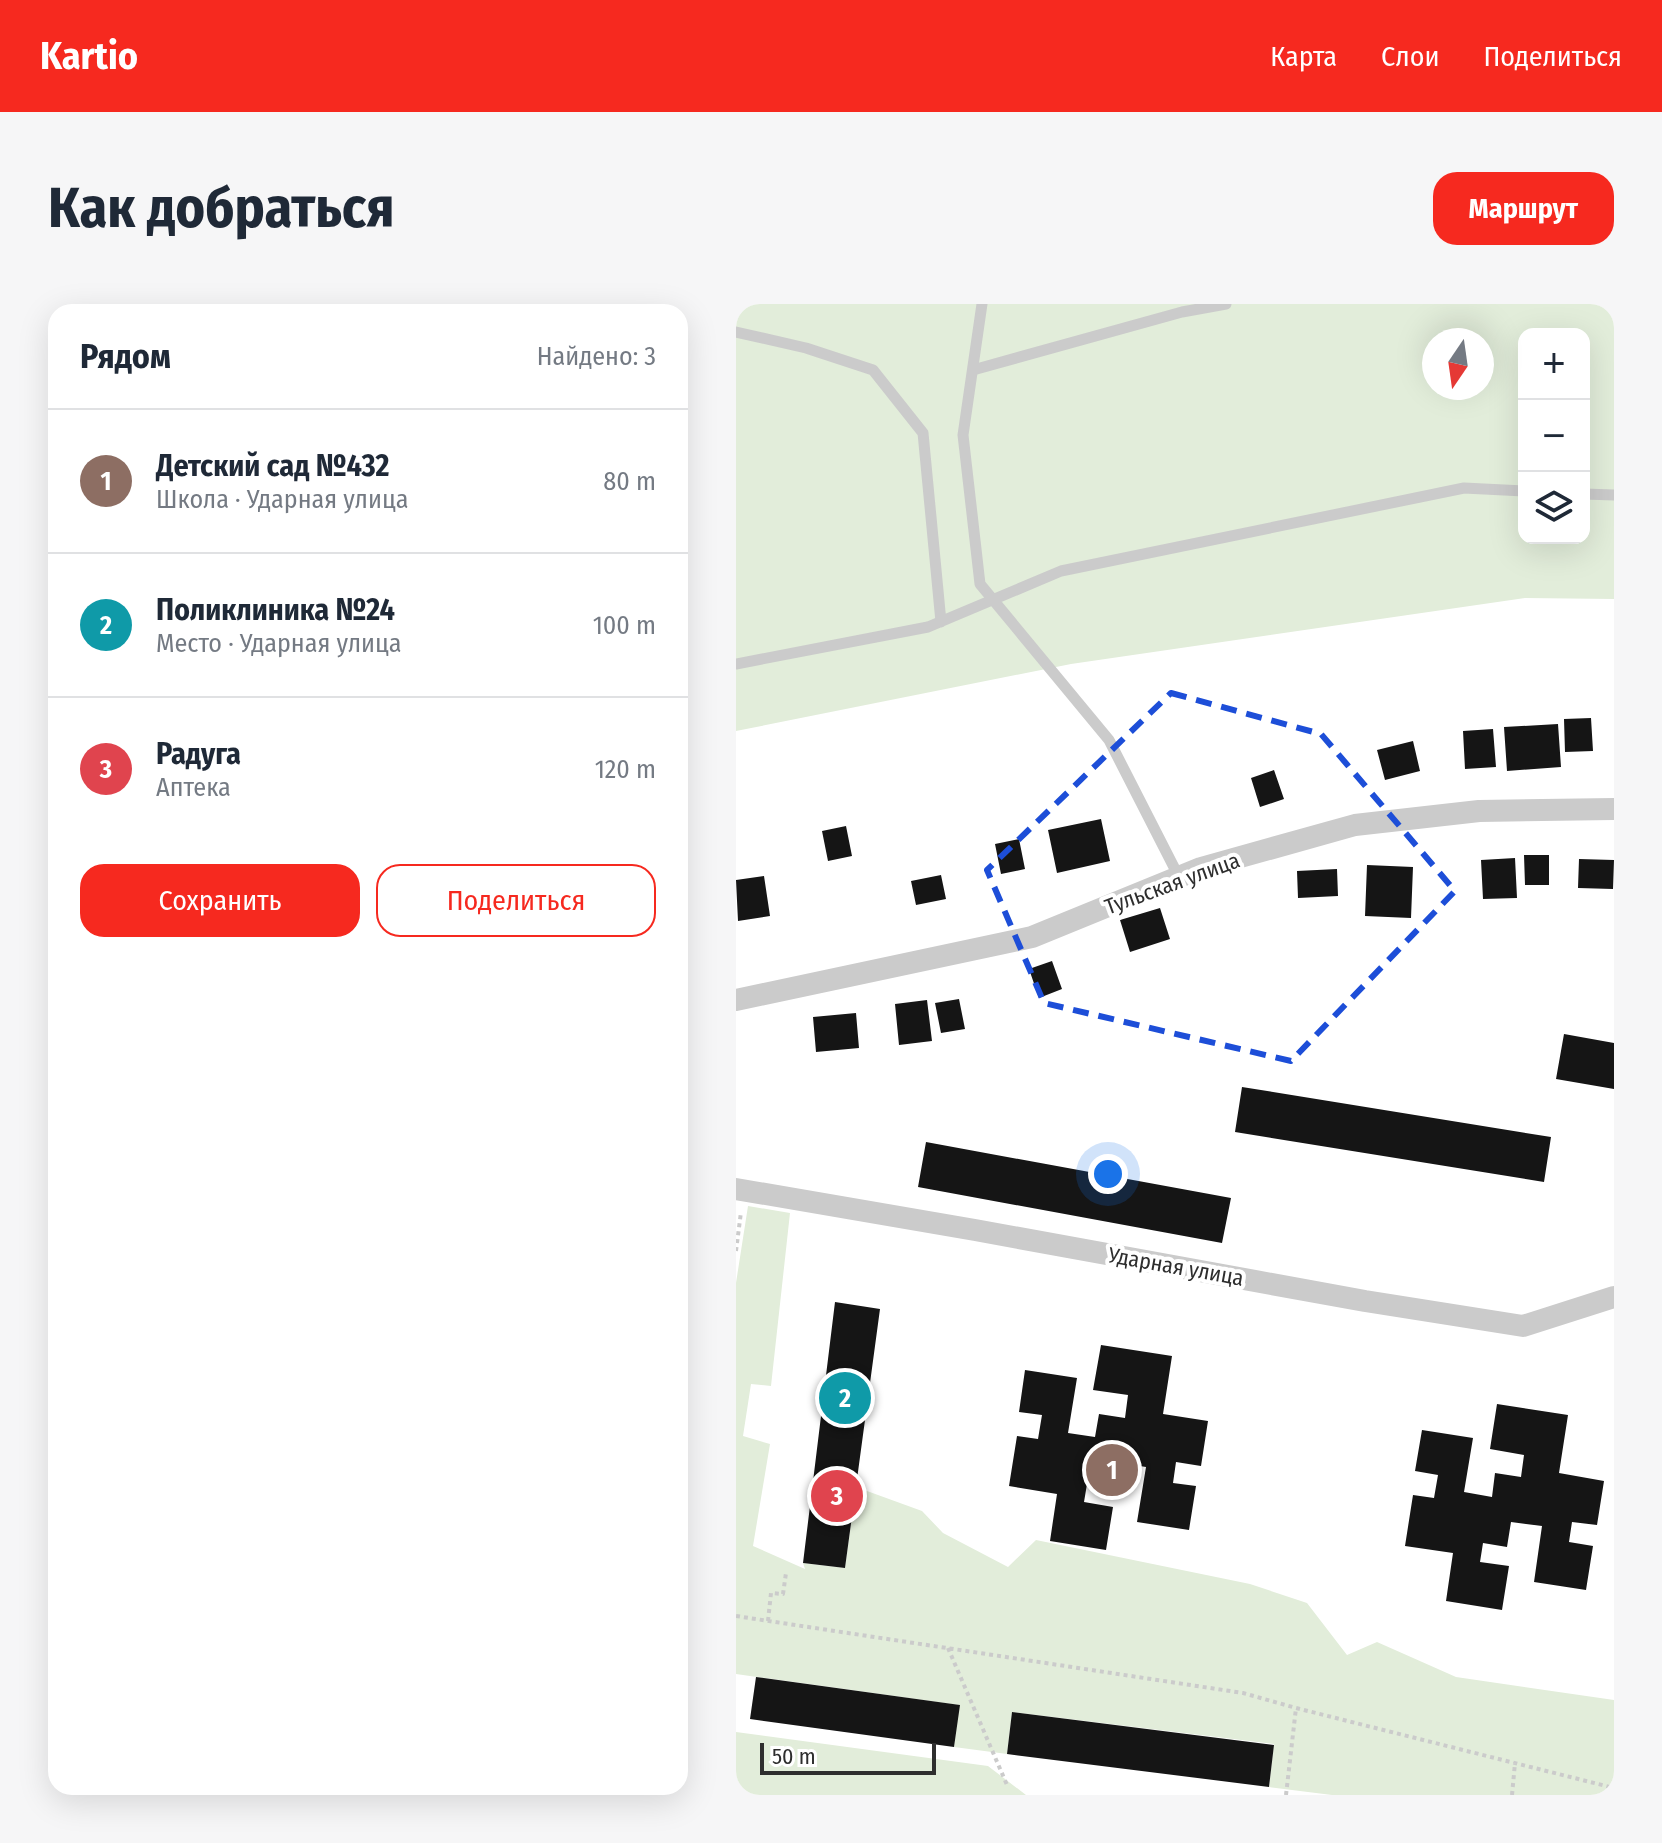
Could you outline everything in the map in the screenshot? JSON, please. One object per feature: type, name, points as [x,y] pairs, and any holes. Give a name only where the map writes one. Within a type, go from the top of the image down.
[{"type":"street","name":"Тульская улица","points":[[736,1000],[1032,937],[1201,868],[1355,825],[1479,811],[1614,809]]},
{"type":"street","name":"Ударная улица","points":[[740,1189],[1365,1301],[1523,1326],[1614,1297]]},
{"type":"lane","points":[[982,304],[963,435],[980,584],[1109,740],[1179,877]]},
{"type":"lane","points":[[973,370],[1182,312],[1226,304]]},
{"type":"lane","points":[[736,332],[806,348],[873,370],[923,433],[941,622]]},
{"type":"lane","points":[[736,664],[928,627],[1061,571],[1464,488],[1518,491]]},
{"type":"lane","points":[[1590,494],[1614,495]]},
{"type":"path","points":[[736,1251],[740,1189]]},
{"type":"path","points":[[768,1621],[771,1593],[783,1594],[786,1573]]},
{"type":"path","points":[[736,1616],[1243,1693],[1614,1788]]},
{"type":"path","points":[[948,1648],[1007,1785]]},
{"type":"path","points":[[1286,1795],[1296,1708]]},
{"type":"path","points":[[1512,1795],[1515,1763]]},
{"type":"highlighted area","points":[[1171,693],[1321,734],[1455,891],[1291,1061],[1044,1003],[987,870]]},
{"type":"green space","points":[[736,304],[1614,304],[1614,599],[1525,598],[1071,664],[736,731]]},
{"type":"green space","points":[[748,1206],[790,1213],[771,1386],[751,1384],[743,1436],[770,1444],[753,1546],[805,1569],[803,1563],[845,1568],[856,1487],[922,1511],[943,1533],[1008,1567],[1036,1540],[1250,1584],[1307,1603],[1347,1655],[1377,1642],[1456,1677],[1614,1700],[1614,1795],[1332,1795],[1269,1787],[1274,1744],[1012,1712],[1007,1754],[954,1747],[959,1705],[736,1674],[736,1283]]},
{"type":"green space","points":[[736,1732],[988,1766],[1026,1795],[736,1795]]},
{"type":"building","points":[[1591,718],[1593,751],[1565,752],[1564,719]]},
{"type":"building","points":[[1558,724],[1561,767],[1507,771],[1504,727]]},
{"type":"building","points":[[1493,729],[1496,767],[1465,769],[1463,731]]},
{"type":"building","points":[[1413,741],[1420,771],[1385,780],[1377,750]]},
{"type":"building","points":[[1274,770],[1284,799],[1260,807],[1251,778]]},
{"type":"building","points":[[1101,819],[1110,861],[1057,873],[1048,830]]},
{"type":"building","points":[[846,826],[852,856],[828,861],[822,831]]},
{"type":"building","points":[[1019,839],[1025,869],[1001,874],[995,844]]},
{"type":"building","points":[[1524,855],[1549,855],[1549,885],[1525,885]]},
{"type":"building","points":[[1515,858],[1517,898],[1483,899],[1481,860]]},
{"type":"building","points":[[1579,859],[1614,860],[1613,889],[1578,888]]},
{"type":"building","points":[[1367,865],[1413,867],[1411,918],[1365,916]]},
{"type":"building","points":[[1337,869],[1338,896],[1298,898],[1297,871]]},
{"type":"building","points":[[941,875],[946,899],[916,905],[911,881]]},
{"type":"building","points":[[764,876],[770,916],[738,921],[736,880]]},
{"type":"building","points":[[1160,908],[1170,939],[1130,952],[1120,920]]},
{"type":"building","points":[[1052,961],[1062,989],[1039,998],[1029,969]]},
{"type":"building","points":[[959,999],[965,1029],[941,1033],[935,1003]]},
{"type":"building","points":[[927,1000],[932,1041],[899,1045],[895,1004]]},
{"type":"building","points":[[856,1013],[859,1048],[816,1052],[813,1017]]},
{"type":"building","points":[[1564,1034],[1614,1043],[1614,1089],[1556,1079]]},
{"type":"building","points":[[1242,1087],[1551,1137],[1544,1182],[1235,1132]]},
{"type":"building","points":[[926,1142],[1231,1198],[1222,1243],[918,1187]]},
{"type":"building","points":[[835,1302],[880,1309],[845,1568],[803,1563]]},
{"type":"building","points":[[1101,1345],[1172,1356],[1163,1414],[1208,1421],[1201,1466],[1176,1462],[1173,1483],[1196,1486],[1189,1530],[1137,1522],[1146,1467],[1115,1462],[1111,1488],[1087,1484],[1084,1502],[1113,1507],[1106,1550],[1050,1541],[1057,1494],[1009,1486],[1017,1436],[1038,1439],[1042,1415],[1019,1412],[1025,1370],[1077,1378],[1068,1433],[1095,1437],[1099,1414],[1125,1418],[1128,1395],[1093,1390]]},
{"type":"building","points":[[1497,1404],[1568,1415],[1559,1473],[1604,1481],[1597,1525],[1572,1522],[1569,1542],[1593,1546],[1586,1590],[1534,1582],[1542,1526],[1511,1522],[1507,1547],[1483,1543],[1480,1562],[1509,1566],[1502,1610],[1446,1601],[1453,1553],[1405,1546],[1413,1495],[1434,1498],[1438,1475],[1415,1471],[1422,1430],[1473,1438],[1464,1492],[1492,1497],[1495,1473],[1521,1477],[1524,1455],[1490,1449]]},
{"type":"building","points":[[756,1677],[960,1705],[954,1747],[750,1719]]},
{"type":"building","points":[[1012,1712],[1274,1745],[1269,1787],[1007,1754]]},
{"type":"place","name":"Поликлиника №24","points":[[845,1398]]},
{"type":"place","name":"Детский сад №432","points":[[1112,1470]]},
{"type":"place","name":"Радуга","points":[[837,1496]]}]
